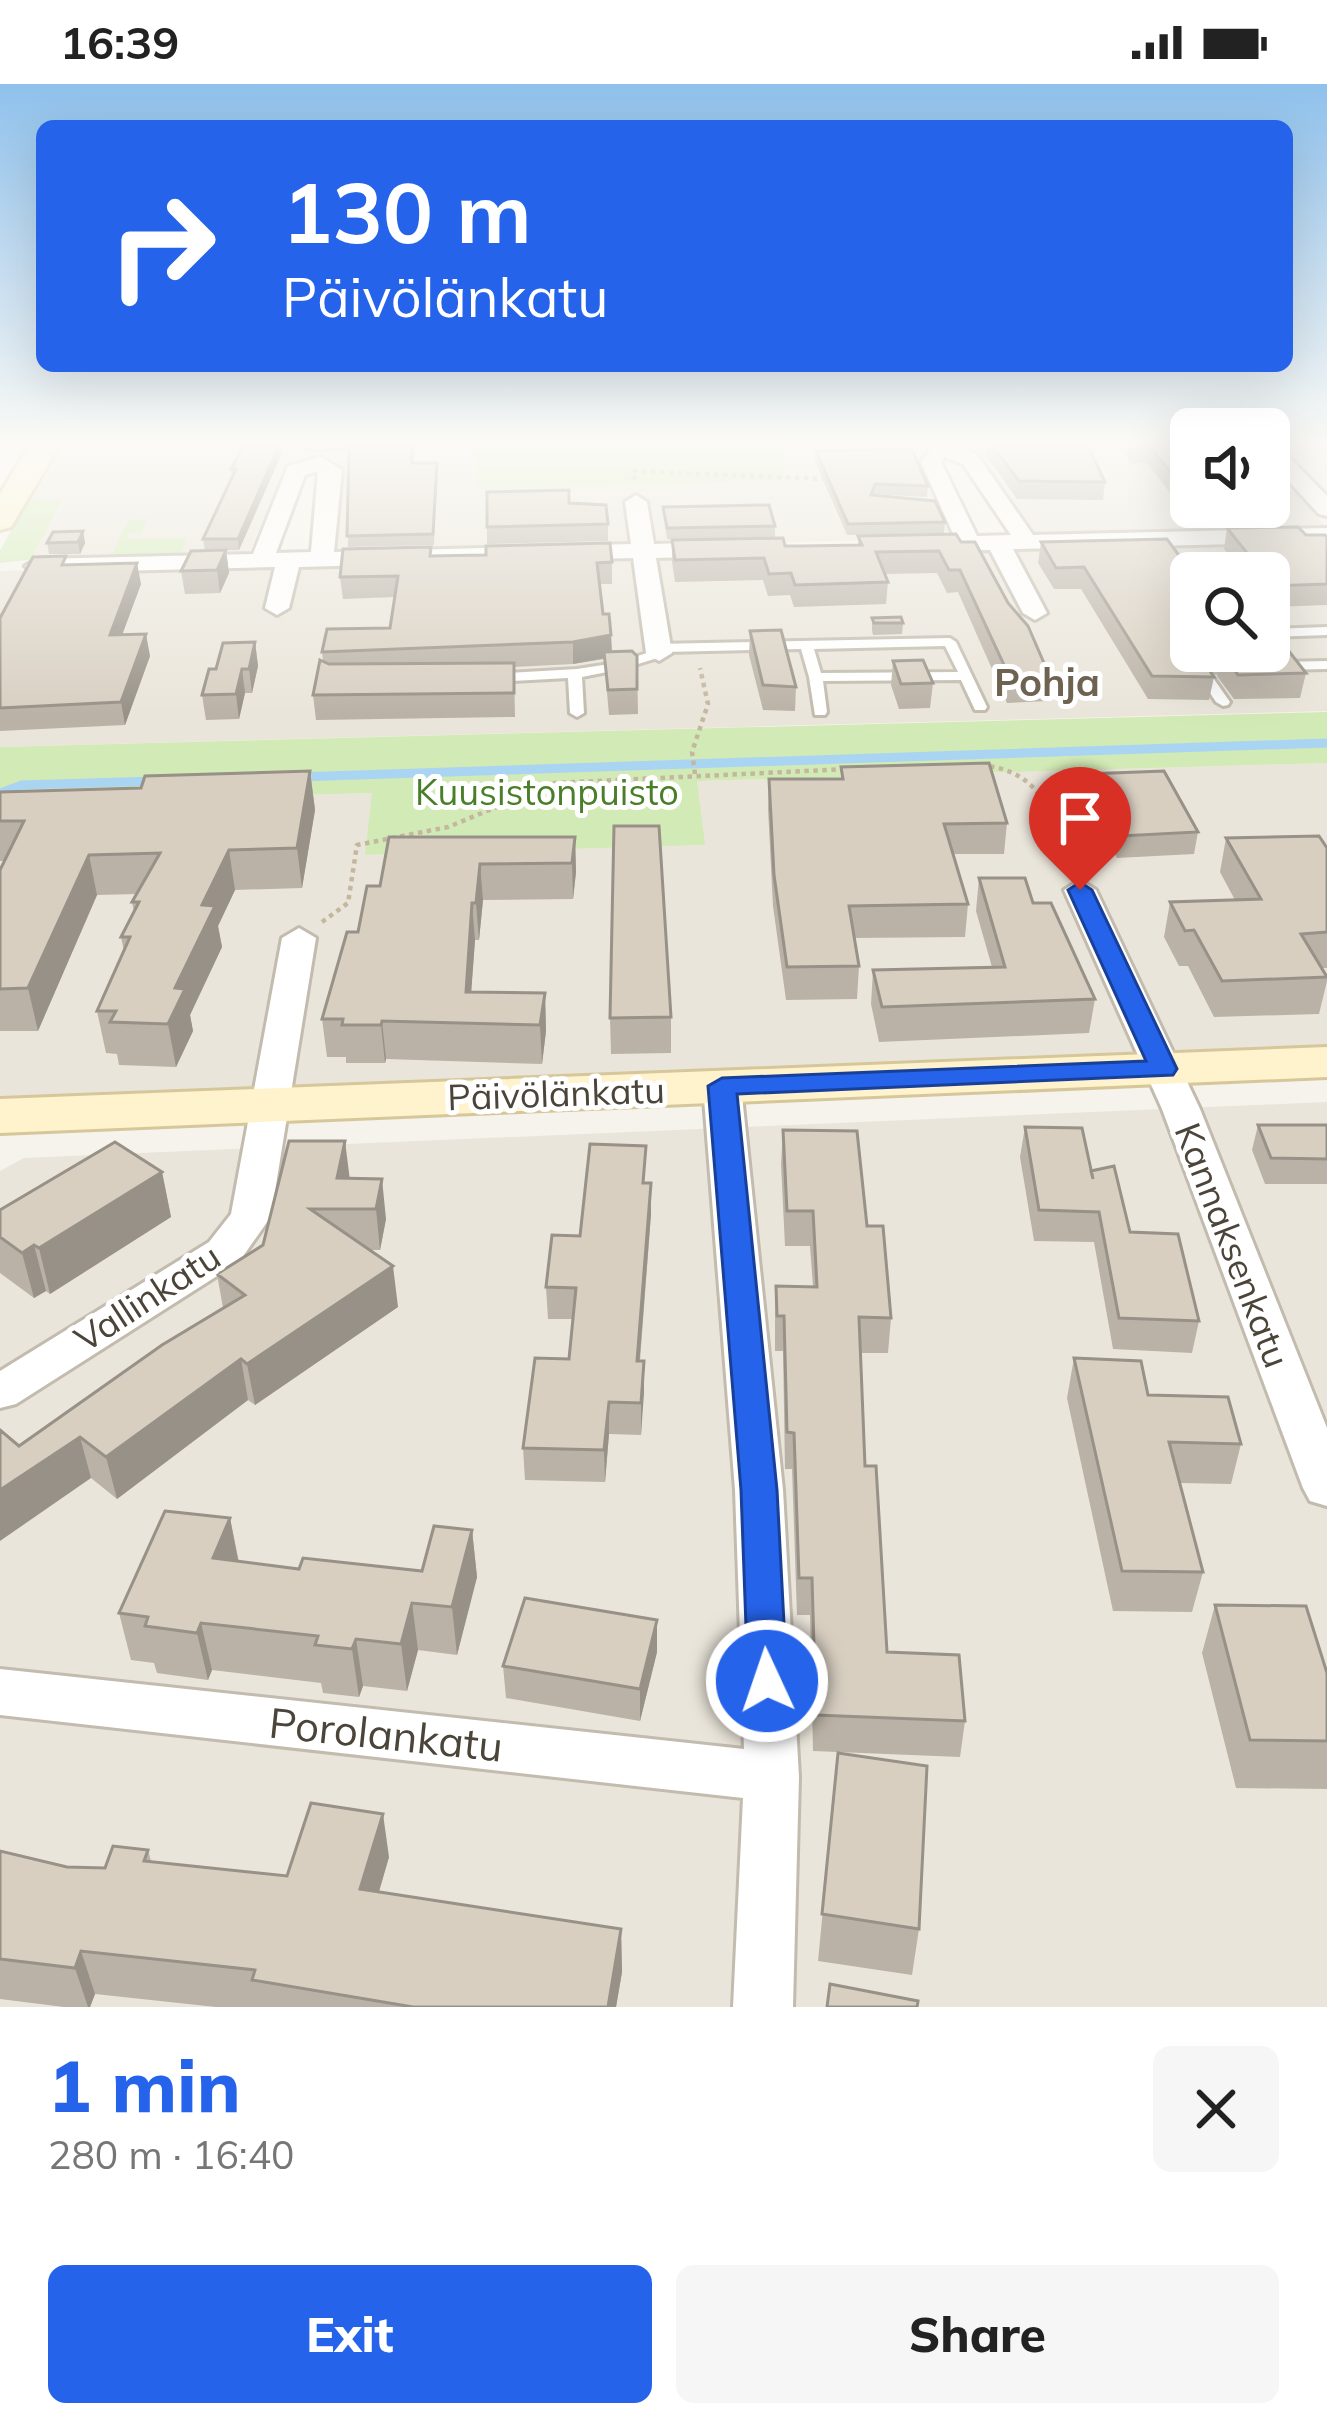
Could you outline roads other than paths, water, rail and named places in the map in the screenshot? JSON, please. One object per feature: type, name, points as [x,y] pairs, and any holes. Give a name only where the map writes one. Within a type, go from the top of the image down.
[{"type":"street","points":[[262,560],[271,536]]},
{"type":"street","points":[[322,559],[325,536]]},
{"type":"street","points":[[641,536],[658,651]]},
{"type":"street","points":[[964,536],[969,543]]},
{"type":"street","points":[[1023,536],[1027,542]]},
{"type":"street","points":[[909,545],[1295,536]]},
{"type":"street","points":[[998,543],[1035,613]]},
{"type":"street","points":[[38,566],[749,549]]},
{"type":"street","points":[[278,608],[289,560]]},
{"type":"street","name":"Kannaksenkatu","points":[[1080,890],[1163,1069],[1327,1488]]},
{"type":"street","name":"Vallinkatu","points":[[0,1392],[224,1252],[251,1216],[299,938]]},
{"type":"street","name":"Päivölänkatu","points":[[0,1116],[1327,1062]]},
{"type":"street","points":[[722,1086],[759,1490],[772,1777],[763,2007]]},
{"type":"street","name":"Porolankatu","points":[[0,1692],[772,1777]]},
{"type":"lane","points":[[943,625],[980,707]]},
{"type":"lane","points":[[1290,634],[1324,635]]},
{"type":"lane","points":[[473,679],[574,676],[620,668],[658,651],[950,642]]},
{"type":"lane","points":[[806,645],[820,712]]},
{"type":"lane","points":[[1290,665],[1327,664]]},
{"type":"lane","points":[[1203,672],[1223,701]]},
{"type":"lane","points":[[574,676],[577,713]]},
{"type":"lane","points":[[816,677],[966,676]]},
{"type":"waterway","points":[[296,777],[1327,743]]},
{"type":"waterway","points":[[0,793],[22,785],[157,781]]},
{"type":"district","name":"Pohja","points":[[1047,681]]},
{"type":"park label","name":"Kuusistonpuisto","points":[[547,791]]}]
